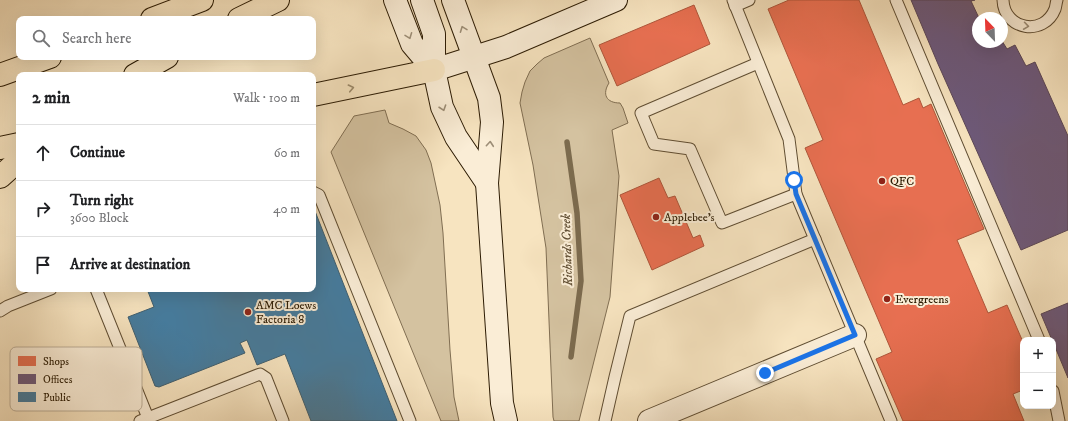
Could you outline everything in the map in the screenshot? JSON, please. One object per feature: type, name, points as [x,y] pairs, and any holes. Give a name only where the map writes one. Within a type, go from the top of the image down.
[{"type":"highway","points":[[160,16],[202,0]]},
{"type":"highway","points":[[245,16],[278,0]]},
{"type":"highway","points":[[0,75],[42,60]]},
{"type":"highway","points":[[140,72],[162,60]]},
{"type":"highway","points":[[316,94],[434,70]]},
{"type":"highway","points":[[0,148],[16,145]]},
{"type":"highway","points":[[6,168],[16,150]]},
{"type":"main road","points":[[395,0],[412,44],[434,70]]},
{"type":"main road","points":[[422,0],[434,34],[434,70],[442,107],[456,137],[487,183]]},
{"type":"main road","points":[[452,0],[489,98],[492,122],[487,183],[502,403],[506,421]]},
{"type":"main road","points":[[434,70],[506,46],[616,0]]},
{"type":"main road","points":[[650,421],[855,335]]},
{"type":"lane","points":[[749,0],[734,3],[789,139],[796,194],[891,421]]},
{"type":"lane","points":[[896,0],[1038,337]]},
{"type":"lane","points":[[1003,0],[1006,13],[1012,20],[1019,25],[1028,27],[1037,26],[1045,22],[1054,12],[1057,0]]},
{"type":"lane","points":[[758,63],[641,113],[654,144],[690,149],[722,223],[796,194]]},
{"type":"lane","points":[[316,194],[319,195],[410,421]]},
{"type":"lane","points":[[605,421],[630,316],[815,239]]},
{"type":"lane","points":[[0,311],[8,306],[43,292]]},
{"type":"lane","points":[[97,292],[117,347]]},
{"type":"lane","points":[[144,419],[260,374],[266,378],[283,421]]},
{"type":"lane","points":[[1056,406],[1059,421]]},
{"type":"shaded area","points":[[590,38],[609,83],[606,91],[607,97],[615,103],[620,103],[628,123],[612,130],[619,176],[610,297],[579,421],[554,421],[546,248],[533,165],[520,103],[525,82],[530,71],[537,64],[544,58]]},
{"type":"shaded area","points":[[385,110],[389,123],[416,136],[426,150],[431,163],[440,205],[454,397],[459,421],[441,421],[331,152],[354,116]]},
{"type":"building: Shops","points":[[789,0],[859,0],[903,105],[919,98],[923,108],[931,104],[984,229],[957,240],[988,313],[1007,305],[1021,337],[1020,391],[1013,394],[1024,421],[903,421],[876,359],[892,352],[805,148],[823,140],[768,9]]},
{"type":"building: Shops","points":[[694,5],[710,44],[617,86],[599,45]]},
{"type":"building: Shops","name":"Applebee's","points":[[659,178],[668,198],[675,196],[693,238],[700,235],[704,246],[652,270],[620,195]]},
{"type":"building: Offices","points":[[911,0],[975,0],[971,1],[976,12],[972,12],[972,48],[1007,49],[1015,45],[1026,66],[1035,62],[1068,136],[1068,230],[1021,250]]},
{"type":"building: Offices","points":[[1068,303],[1068,378],[1056,349],[1056,337],[1051,337],[1041,314]]},
{"type":"building: Public","name":"AMC Loews Factoria 8","points":[[316,214],[397,421],[311,421],[285,354],[257,365],[247,340],[240,343],[245,353],[159,387],[155,386],[142,353],[142,347],[140,347],[128,317],[154,307],[148,292],[316,292]]},
{"type":"waterway","name":"Richards Creek","points":[[567,142],[577,213],[581,281],[571,357]]},
{"type":"place","name":"QFC","points":[[882,181]]},
{"type":"place","name":"Applebee's","points":[[656,217]]},
{"type":"place","name":"Evergreens","points":[[887,299]]},
{"type":"place","name":"AMC Loews Factoria 8","points":[[248,312]]},
{"type":"route","points":[[765,373],[855,335],[796,194],[794,180]]}]
